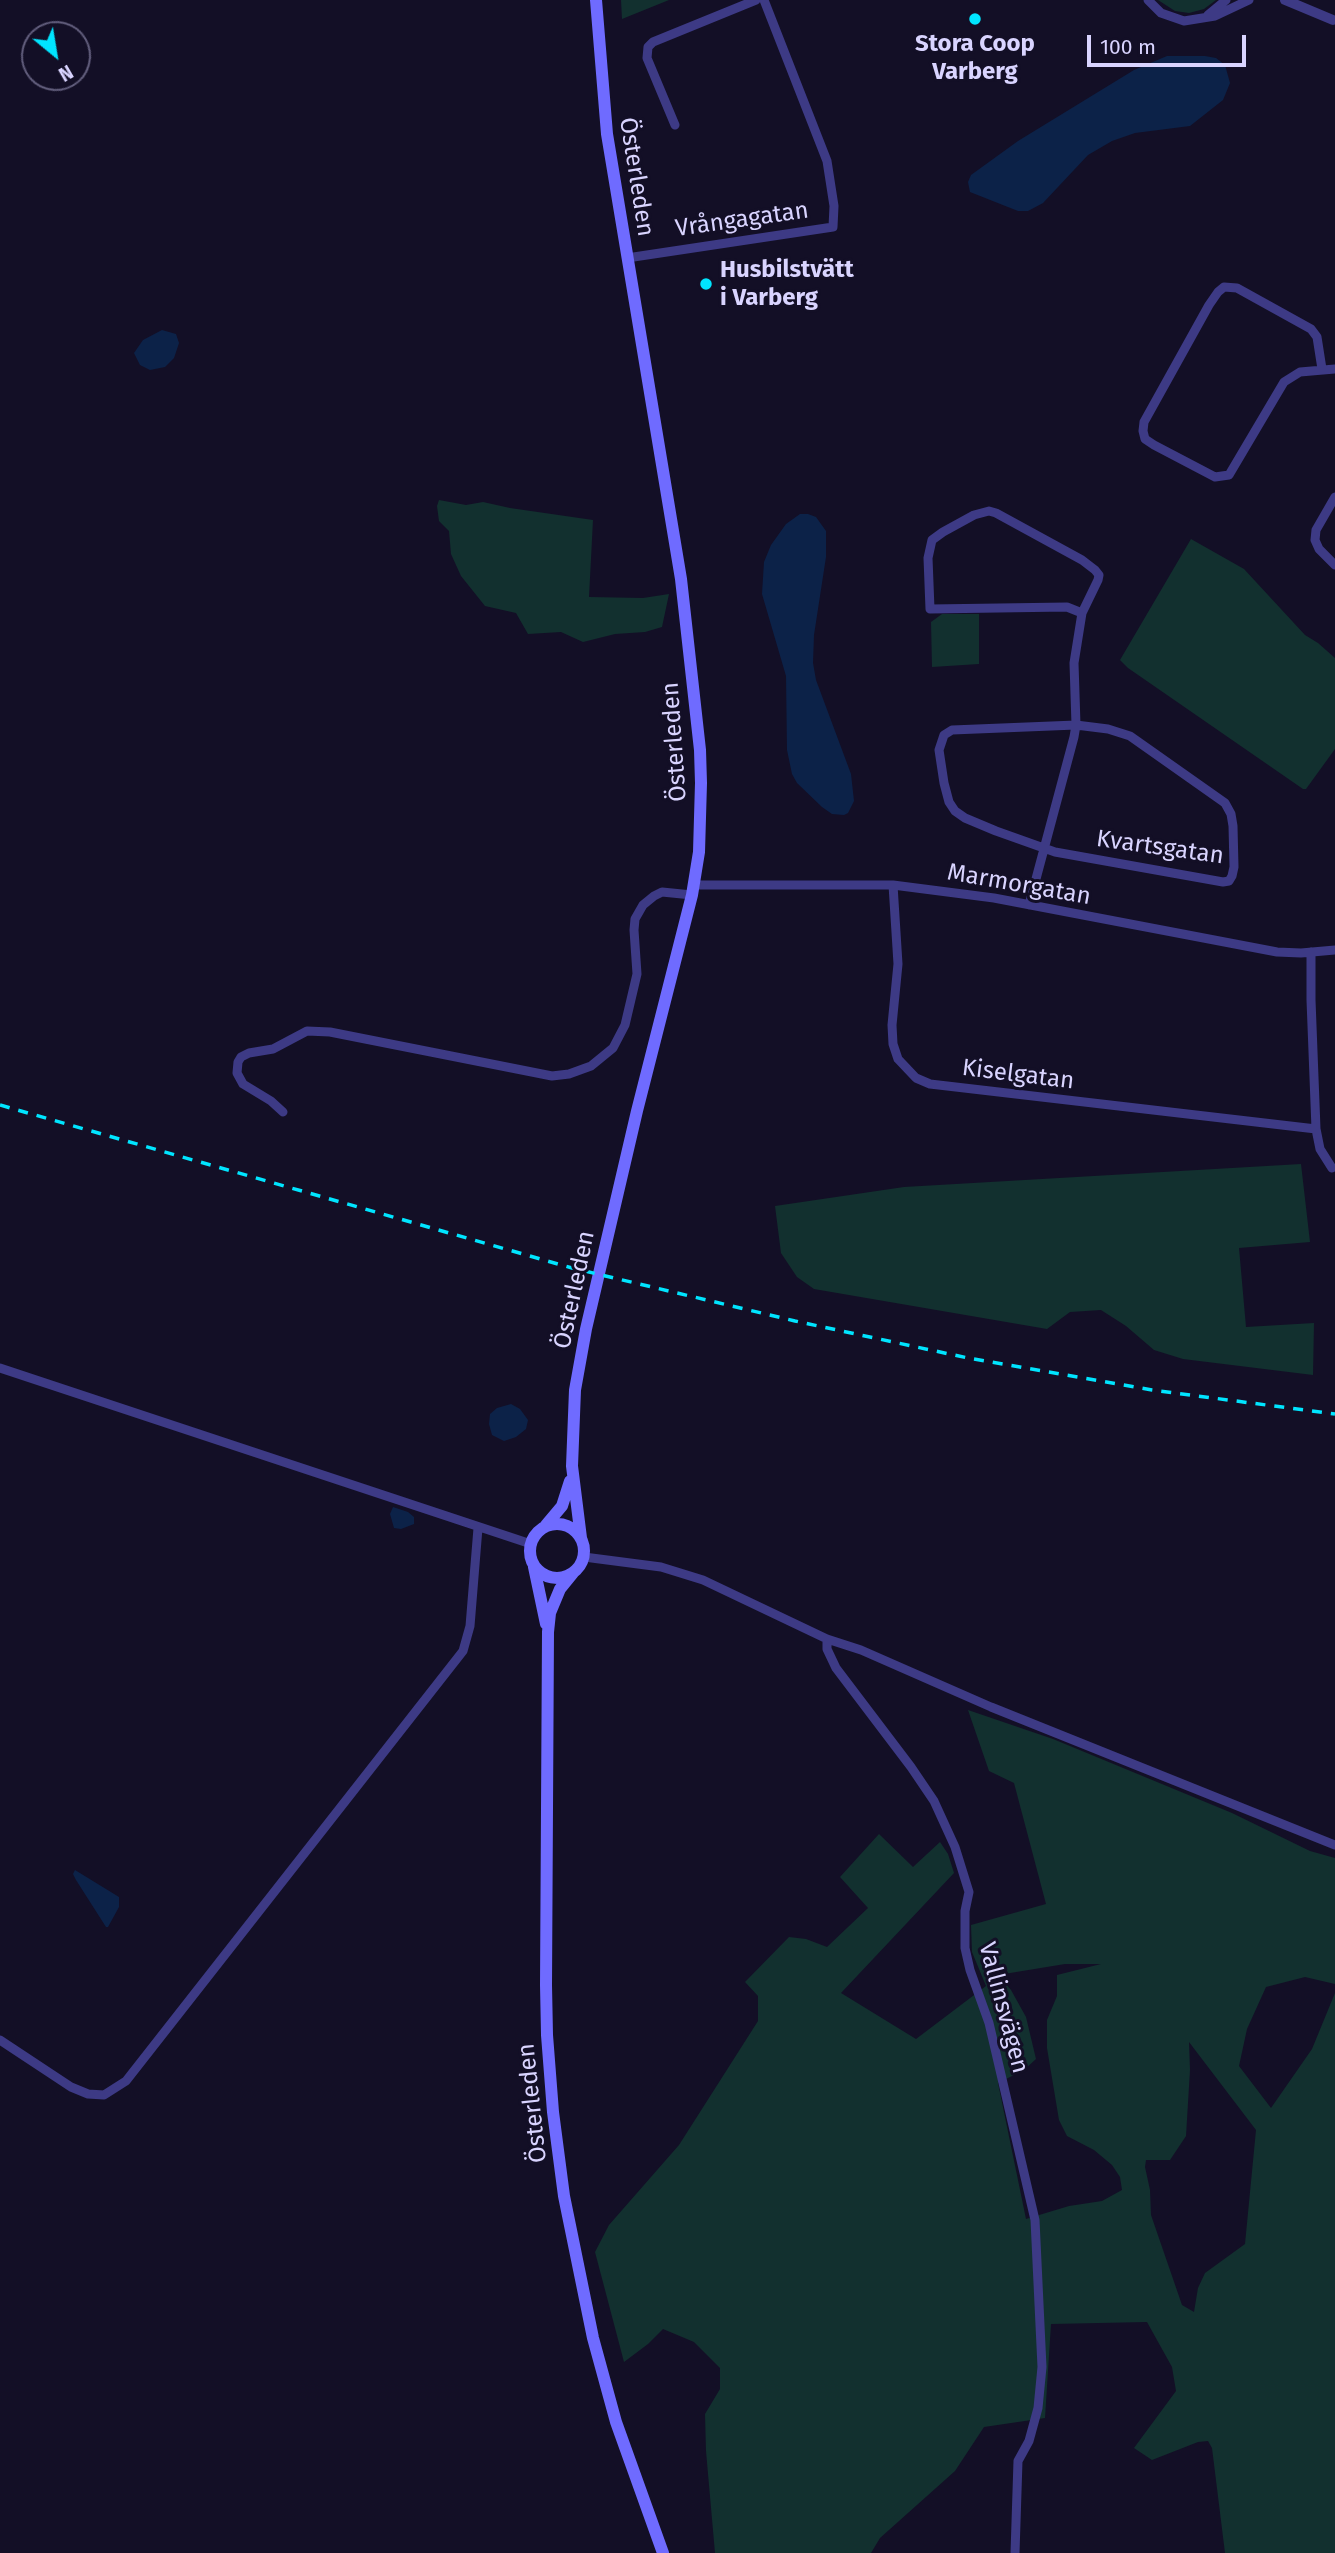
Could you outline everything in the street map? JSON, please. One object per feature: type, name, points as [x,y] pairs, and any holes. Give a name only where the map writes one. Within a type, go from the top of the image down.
[{"type":"main road","name":"Österleden","points":[[596,0],[607,134],[681,579],[700,750],[701,818],[693,890],[658,1024],[586,1329],[575,1391],[572,1474],[584,1557],[560,1589],[550,1613],[548,1635],[547,2035],[553,2112],[564,2196],[593,2338],[616,2422],[663,2553]]},
{"type":"main road","name":"Österleden","points":[[548,1635],[532,1562],[531,1544],[535,1535],[557,1514],[565,1502],[572,1474]]},
{"type":"main road","points":[[544,1527],[567,1525],[581,1538]]},
{"type":"main road","points":[[532,1562],[540,1573],[546,1576],[560,1578],[573,1573]]},
{"type":"street","points":[[676,125],[647,58],[648,47],[653,42],[755,0]]},
{"type":"street","name":"Vrångagatan","points":[[627,258],[833,227],[834,206],[827,161],[764,0]]},
{"type":"street","points":[[1148,0],[1161,13],[1178,20],[1215,16],[1249,0]]},
{"type":"street","points":[[1204,18],[1226,0]]},
{"type":"street","points":[[1285,0],[1334,21]]},
{"type":"street","points":[[1308,0],[1334,21]]},
{"type":"street","points":[[1322,369],[1317,337],[1311,329],[1237,288],[1224,287],[1209,305],[1144,422],[1145,439],[1216,477],[1229,475],[1284,382],[1300,372],[1335,369]]},
{"type":"street","points":[[1335,497],[1316,530],[1315,540],[1319,549],[1335,565]]},
{"type":"street","points":[[1029,905],[1076,725],[1074,663],[1082,613],[1099,575],[1082,560],[989,511],[974,515],[943,531],[932,540],[928,558],[930,609],[1068,607],[1082,613]]},
{"type":"street","points":[[1044,849],[975,823],[955,811],[949,802],[944,783],[940,741],[952,730],[1076,725]]},
{"type":"street","name":"Kvartsgatan","points":[[1044,849],[1223,882],[1229,881],[1233,876],[1233,826],[1225,803],[1130,736],[1108,729],[1076,725]]},
{"type":"street","name":"Marmorgatan","points":[[284,1112],[243,1084],[237,1073],[238,1062],[241,1056],[272,1049],[307,1031],[330,1032],[552,1076],[569,1074],[591,1066],[613,1048],[625,1025],[637,974],[635,919],[643,905],[662,892],[893,885],[1029,905],[1277,952],[1335,950]]},
{"type":"street","name":"Kiselgatan","points":[[893,885],[898,964],[892,1025],[893,1044],[898,1059],[916,1079],[930,1084],[1316,1129]]},
{"type":"street","points":[[1311,952],[1316,1129],[1320,1149],[1332,1168]]},
{"type":"street","points":[[0,1368],[531,1544]]},
{"type":"street","points":[[0,2040],[71,2087],[88,2094],[104,2095],[126,2081],[463,1651],[470,1626],[478,1528]]},
{"type":"street","points":[[584,1557],[637,1562],[680,1572],[727,1590],[827,1639],[860,1650],[992,1707],[1335,1845]]},
{"type":"street","name":"Vallinsvägen","points":[[827,1639],[827,1649],[836,1668],[887,1733],[934,1801],[961,1864],[969,1892],[965,1911],[965,1948],[989,2023],[1027,2181],[1035,2220],[1038,2260],[1042,2367],[1038,2408],[1029,2441],[1018,2461],[1015,2553]]},
{"type":"green space","points":[[621,0],[669,0],[622,19]]},
{"type":"green space","points":[[1158,0],[1216,0],[1204,9],[1189,13],[1175,11]]},
{"type":"green space","points":[[439,500],[466,505],[483,502],[593,520],[589,597],[643,598],[669,594],[662,627],[583,642],[561,632],[528,634],[516,613],[485,606],[461,576],[451,554],[449,531],[439,521]]},
{"type":"green space","points":[[1191,539],[1244,569],[1305,635],[1335,658],[1335,749],[1306,789],[1120,660]]},
{"type":"green space","points":[[942,614],[979,614],[979,664],[932,667],[931,622]]},
{"type":"green space","points":[[1301,1164],[1310,1242],[1239,1248],[1246,1327],[1314,1323],[1313,1375],[1183,1359],[1154,1350],[1126,1326],[1101,1310],[1070,1312],[1047,1329],[814,1289],[797,1277],[781,1253],[775,1206],[904,1187]]},
{"type":"green space","points":[[968,1710],[1053,1739],[1232,1813],[1310,1851],[1335,1858],[1335,1984],[1305,1977],[1266,1987],[1247,2029],[1239,2066],[1271,2108],[1312,2049],[1335,1993],[1335,2553],[1225,2553],[1212,2448],[1208,2441],[1198,2442],[1152,2460],[1134,2448],[1176,2391],[1172,2367],[1147,2322],[1051,2324],[1045,2418],[984,2427],[955,2471],[880,2538],[871,2553],[715,2553],[705,2414],[720,2389],[720,2368],[694,2342],[663,2329],[624,2362],[595,2252],[609,2225],[679,2145],[758,2021],[758,1996],[745,1982],[789,1937],[806,1939],[827,1947],[868,1908],[840,1877],[879,1834],[913,1867],[940,1842],[948,1854],[954,1873],[841,1993],[916,2039],[986,1986],[972,1952],[971,1925],[1046,1904],[1014,1783],[989,1771]],"holes":[[[1065,1964],[1101,1964],[1057,1975],[1057,1996],[1047,2020],[1047,2048],[1059,2120],[1067,2136],[1094,2150],[1112,2165],[1120,2177],[1122,2190],[1102,2201],[1069,2206],[1026,2219],[998,2083],[1024,2070],[1036,2059],[1026,2017],[1011,1990],[998,1975]],[[1189,2042],[1256,2130],[1245,2244],[1205,2273],[1198,2288],[1194,2312],[1182,2305],[1151,2215],[1150,2190],[1145,2167],[1146,2160],[1170,2160],[1186,2136]]]},
{"type":"water","points":[[1167,56],[1205,56],[1216,58],[1225,65],[1230,83],[1223,100],[1190,126],[1135,133],[1112,141],[1088,155],[1043,203],[1028,211],[1018,211],[970,192],[968,182],[971,175],[1018,141],[1134,70]]},
{"type":"water","points":[[162,330],[176,334],[179,343],[174,358],[165,367],[150,370],[140,365],[134,353],[143,340]]},
{"type":"water","points":[[800,514],[816,517],[826,531],[826,557],[814,635],[813,663],[816,680],[851,774],[854,801],[844,815],[832,814],[822,807],[797,783],[792,774],[787,750],[786,676],[762,594],[764,562],[771,545],[786,524]]},
{"type":"water","points":[[511,1404],[520,1409],[528,1420],[526,1429],[516,1437],[504,1441],[492,1435],[490,1414],[497,1408]]},
{"type":"water","points":[[393,1507],[408,1512],[414,1517],[414,1524],[401,1529],[394,1528],[390,1514]]},
{"type":"water","points":[[75,1870],[119,1897],[119,1907],[108,1927],[76,1880],[73,1874]]},
{"type":"railway","points":[[0,1105],[572,1268],[795,1321],[968,1358],[1152,1390],[1335,1414]]},
{"type":"place","name":"Stora Coop Varberg","points":[[975,19]]},
{"type":"place","name":"Husbilstvätt i Varberg","points":[[706,284]]}]
